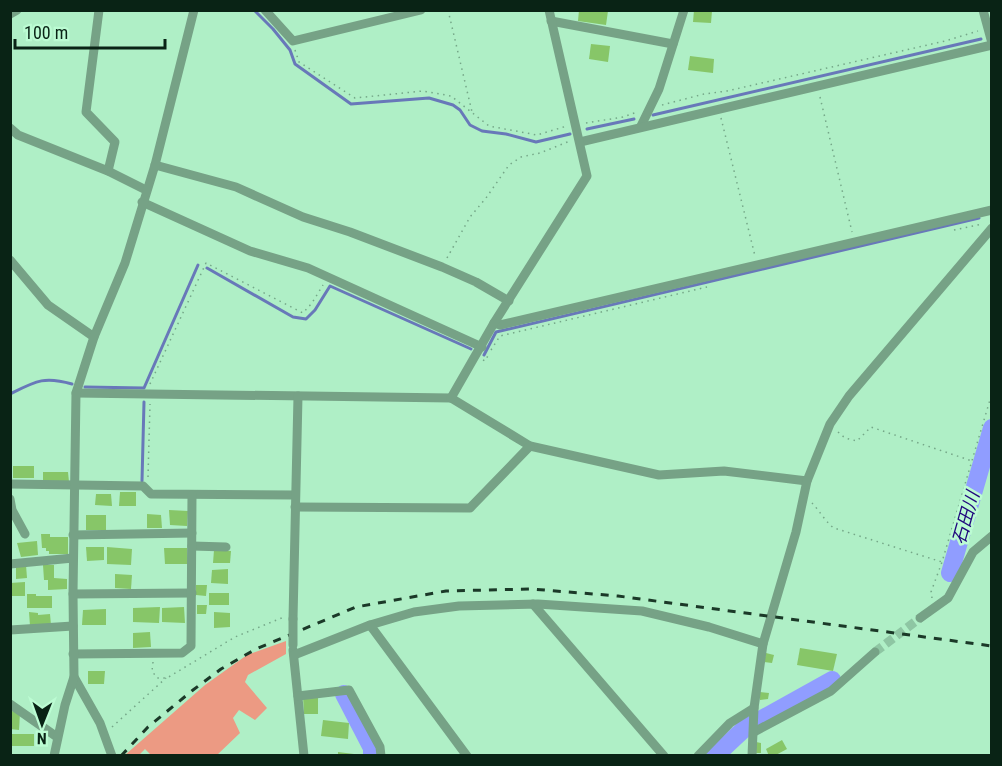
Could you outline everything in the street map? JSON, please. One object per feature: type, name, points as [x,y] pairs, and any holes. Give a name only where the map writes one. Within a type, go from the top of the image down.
[{"type":"street","points":[[10,14],[17,10]]},
{"type":"street","points":[[99,10],[86,112],[115,142],[108,171]]},
{"type":"street","points":[[54,756],[74,677],[73,558],[76,393],[94,337],[125,262],[155,165],[194,10]]},
{"type":"street","points":[[265,10],[293,41],[421,10]]},
{"type":"street","points":[[451,398],[494,323],[587,176],[549,10]]},
{"type":"street","points":[[641,126],[659,89],[684,10]]},
{"type":"street","points":[[579,139],[992,44],[983,10]]},
{"type":"street","points":[[551,21],[673,44]]},
{"type":"street","points":[[10,128],[18,135],[108,171],[146,190]]},
{"type":"street","points":[[155,165],[236,187],[303,217],[442,267],[476,282],[509,301]]},
{"type":"street","points":[[142,202],[250,251],[308,268],[482,347]]},
{"type":"street","points":[[494,323],[500,325],[992,210]]},
{"type":"street","points":[[752,756],[754,711],[763,644],[793,543],[807,481],[829,427],[849,396],[988,226]]},
{"type":"street","points":[[10,260],[48,305],[94,337]]},
{"type":"street","points":[[76,393],[451,398],[530,446],[659,475],[724,471],[807,481]]},
{"type":"street","points":[[298,396],[293,650],[304,756]]},
{"type":"street","points":[[295,507],[470,508],[530,446]]},
{"type":"street","points":[[24,534],[12,510],[10,498],[13,484],[143,486],[151,494],[295,495]]},
{"type":"street","points":[[74,654],[182,653],[191,646],[192,495]]},
{"type":"street","points":[[74,535],[192,533]]},
{"type":"street","points":[[920,618],[948,597],[973,552],[992,536]]},
{"type":"street","points":[[192,546],[226,547]]},
{"type":"street","points":[[10,564],[73,558]]},
{"type":"street","points":[[73,594],[192,593]]},
{"type":"street","points":[[293,650],[414,612],[459,606],[533,604],[642,611],[709,627],[763,644]]},
{"type":"street","points":[[533,604],[664,756]]},
{"type":"street","points":[[370,625],[467,756]]},
{"type":"street","points":[[10,630],[73,626]]},
{"type":"street","points":[[754,732],[831,691],[875,652]]},
{"type":"street","points":[[74,677],[105,734],[111,752]]},
{"type":"street","points":[[297,696],[349,690],[380,747],[381,756]]},
{"type":"street","points":[[10,704],[57,737]]},
{"type":"street","points":[[698,756],[730,723],[754,711]]},
{"type":"path","points":[[448,10],[472,113]]},
{"type":"path","points":[[293,41],[299,62],[355,98],[423,91],[451,96],[489,126],[537,135],[576,124],[623,117],[704,94],[728,92],[945,41],[988,28]]},
{"type":"path","points":[[818,85],[854,242]]},
{"type":"path","points":[[719,108],[757,265]]},
{"type":"path","points":[[442,267],[470,217],[512,161],[579,139]]},
{"type":"path","points":[[951,230],[988,226]]},
{"type":"path","points":[[147,490],[150,385],[206,263],[303,313],[327,279]]},
{"type":"path","points":[[476,357],[485,361],[500,336],[708,287]]},
{"type":"path","points":[[934,608],[931,592],[992,393]]},
{"type":"path","points":[[829,427],[845,438],[857,441],[871,427],[972,461]]},
{"type":"path","points":[[803,498],[820,511],[830,526],[834,528],[942,562]]},
{"type":"path","points":[[105,734],[166,678],[236,637],[293,616]]},
{"type":"path","points":[[154,653],[152,672],[157,678],[166,678]]},
{"type":"shaded area","points":[[286,641],[286,654],[248,675],[245,682],[267,708],[255,720],[239,710],[233,718],[240,733],[217,755],[151,755],[145,749],[139,755],[125,755],[205,685],[247,655]]},
{"type":"building","points":[[579,10],[608,11],[606,25],[578,21]]},
{"type":"building","points":[[694,10],[712,11],[711,23],[693,22]]},
{"type":"building","points":[[591,44],[610,46],[608,62],[589,59]]},
{"type":"building","points":[[690,56],[714,59],[713,73],[688,70]]},
{"type":"building","points":[[13,466],[34,466],[34,478],[13,478]]},
{"type":"building","points":[[43,472],[68,472],[69,482],[43,482]]},
{"type":"building","points":[[120,492],[136,492],[136,506],[119,506]]},
{"type":"building","points":[[96,494],[111,494],[112,506],[95,505]]},
{"type":"building","points":[[169,510],[188,511],[187,526],[170,525]]},
{"type":"building","points":[[147,514],[161,515],[162,528],[147,528]]},
{"type":"building","points":[[86,515],[106,515],[106,530],[86,530]]},
{"type":"building","points":[[41,534],[50,534],[50,537],[68,537],[68,554],[49,554],[46,548],[42,548]]},
{"type":"building","points":[[37,541],[38,555],[21,557],[17,543]]},
{"type":"building","points":[[86,547],[104,547],[104,560],[87,561]]},
{"type":"building","points":[[107,547],[132,549],[131,565],[107,564]]},
{"type":"building","points":[[164,548],[187,548],[188,564],[165,564]]},
{"type":"building","points":[[214,550],[231,551],[230,563],[213,563]]},
{"type":"building","points":[[26,565],[27,578],[16,579],[16,566]]},
{"type":"building","points":[[43,565],[54,565],[54,578],[67,579],[67,589],[48,590],[48,580],[44,580]]},
{"type":"building","points":[[228,569],[228,584],[211,583],[212,570]]},
{"type":"building","points":[[115,574],[132,575],[131,589],[115,588]]},
{"type":"building","points":[[25,582],[25,596],[10,596],[10,583]]},
{"type":"building","points":[[196,585],[207,585],[206,596],[196,595]]},
{"type":"building","points":[[209,593],[229,593],[229,605],[209,605]]},
{"type":"building","points":[[27,594],[52,596],[52,608],[27,608]]},
{"type":"building","points":[[197,605],[207,605],[206,614],[197,614]]},
{"type":"building","points":[[160,607],[159,623],[133,622],[133,608]]},
{"type":"building","points":[[184,607],[185,623],[162,622],[162,608]]},
{"type":"building","points":[[106,609],[106,625],[82,625],[83,610]]},
{"type":"building","points":[[29,612],[38,613],[38,615],[50,614],[51,625],[30,626]]},
{"type":"building","points":[[214,612],[230,613],[230,627],[214,628]]},
{"type":"building","points":[[150,632],[151,647],[133,648],[133,633]]},
{"type":"building","points":[[800,648],[837,654],[833,671],[797,665]]},
{"type":"building","points":[[766,653],[774,655],[772,663],[764,662]]},
{"type":"building","points":[[88,671],[105,671],[104,684],[88,684]]},
{"type":"building","points":[[760,692],[769,693],[768,699],[760,700]]},
{"type":"building","points":[[318,695],[318,714],[304,714],[303,696]]},
{"type":"building","points":[[12,711],[20,713],[19,730],[10,729]]},
{"type":"building","points":[[323,720],[349,723],[348,739],[321,736]]},
{"type":"building","points":[[12,734],[34,734],[34,746],[12,746]]},
{"type":"building","points":[[782,740],[787,749],[774,756],[769,756],[766,749]]},
{"type":"building","points":[[756,742],[761,743],[761,753],[755,753]]},
{"type":"building","points":[[338,752],[354,754],[354,756],[338,756]]},
{"type":"waterway","points":[[254,10],[290,50],[295,64],[351,104],[429,98],[453,105],[460,110],[470,125],[482,131],[506,134],[536,142],[570,134]]},
{"type":"waterway","points":[[653,115],[981,39]]},
{"type":"waterway","points":[[587,129],[634,119]]},
{"type":"waterway","points":[[484,355],[496,332],[979,218]]},
{"type":"waterway","points":[[85,387],[144,388],[198,265]]},
{"type":"waterway","points":[[207,268],[293,317],[306,319],[315,310],[330,286],[471,349]]},
{"type":"waterway","points":[[10,394],[40,381],[54,380],[72,384]]},
{"type":"waterway","points":[[142,481],[144,402]]},
{"type":"waterway","name":"石田川","points":[[950,573],[992,428]]},
{"type":"waterway","name":"石田川","points":[[715,756],[744,729],[832,680]]},
{"type":"waterway","points":[[344,694],[372,748],[372,756]]},
{"type":"tunnel","points":[[875,652],[920,618]]},
{"type":"railway","points":[[121,756],[148,727],[193,690],[221,669],[256,649],[356,607],[446,591],[531,589],[618,596],[992,646]]}]
